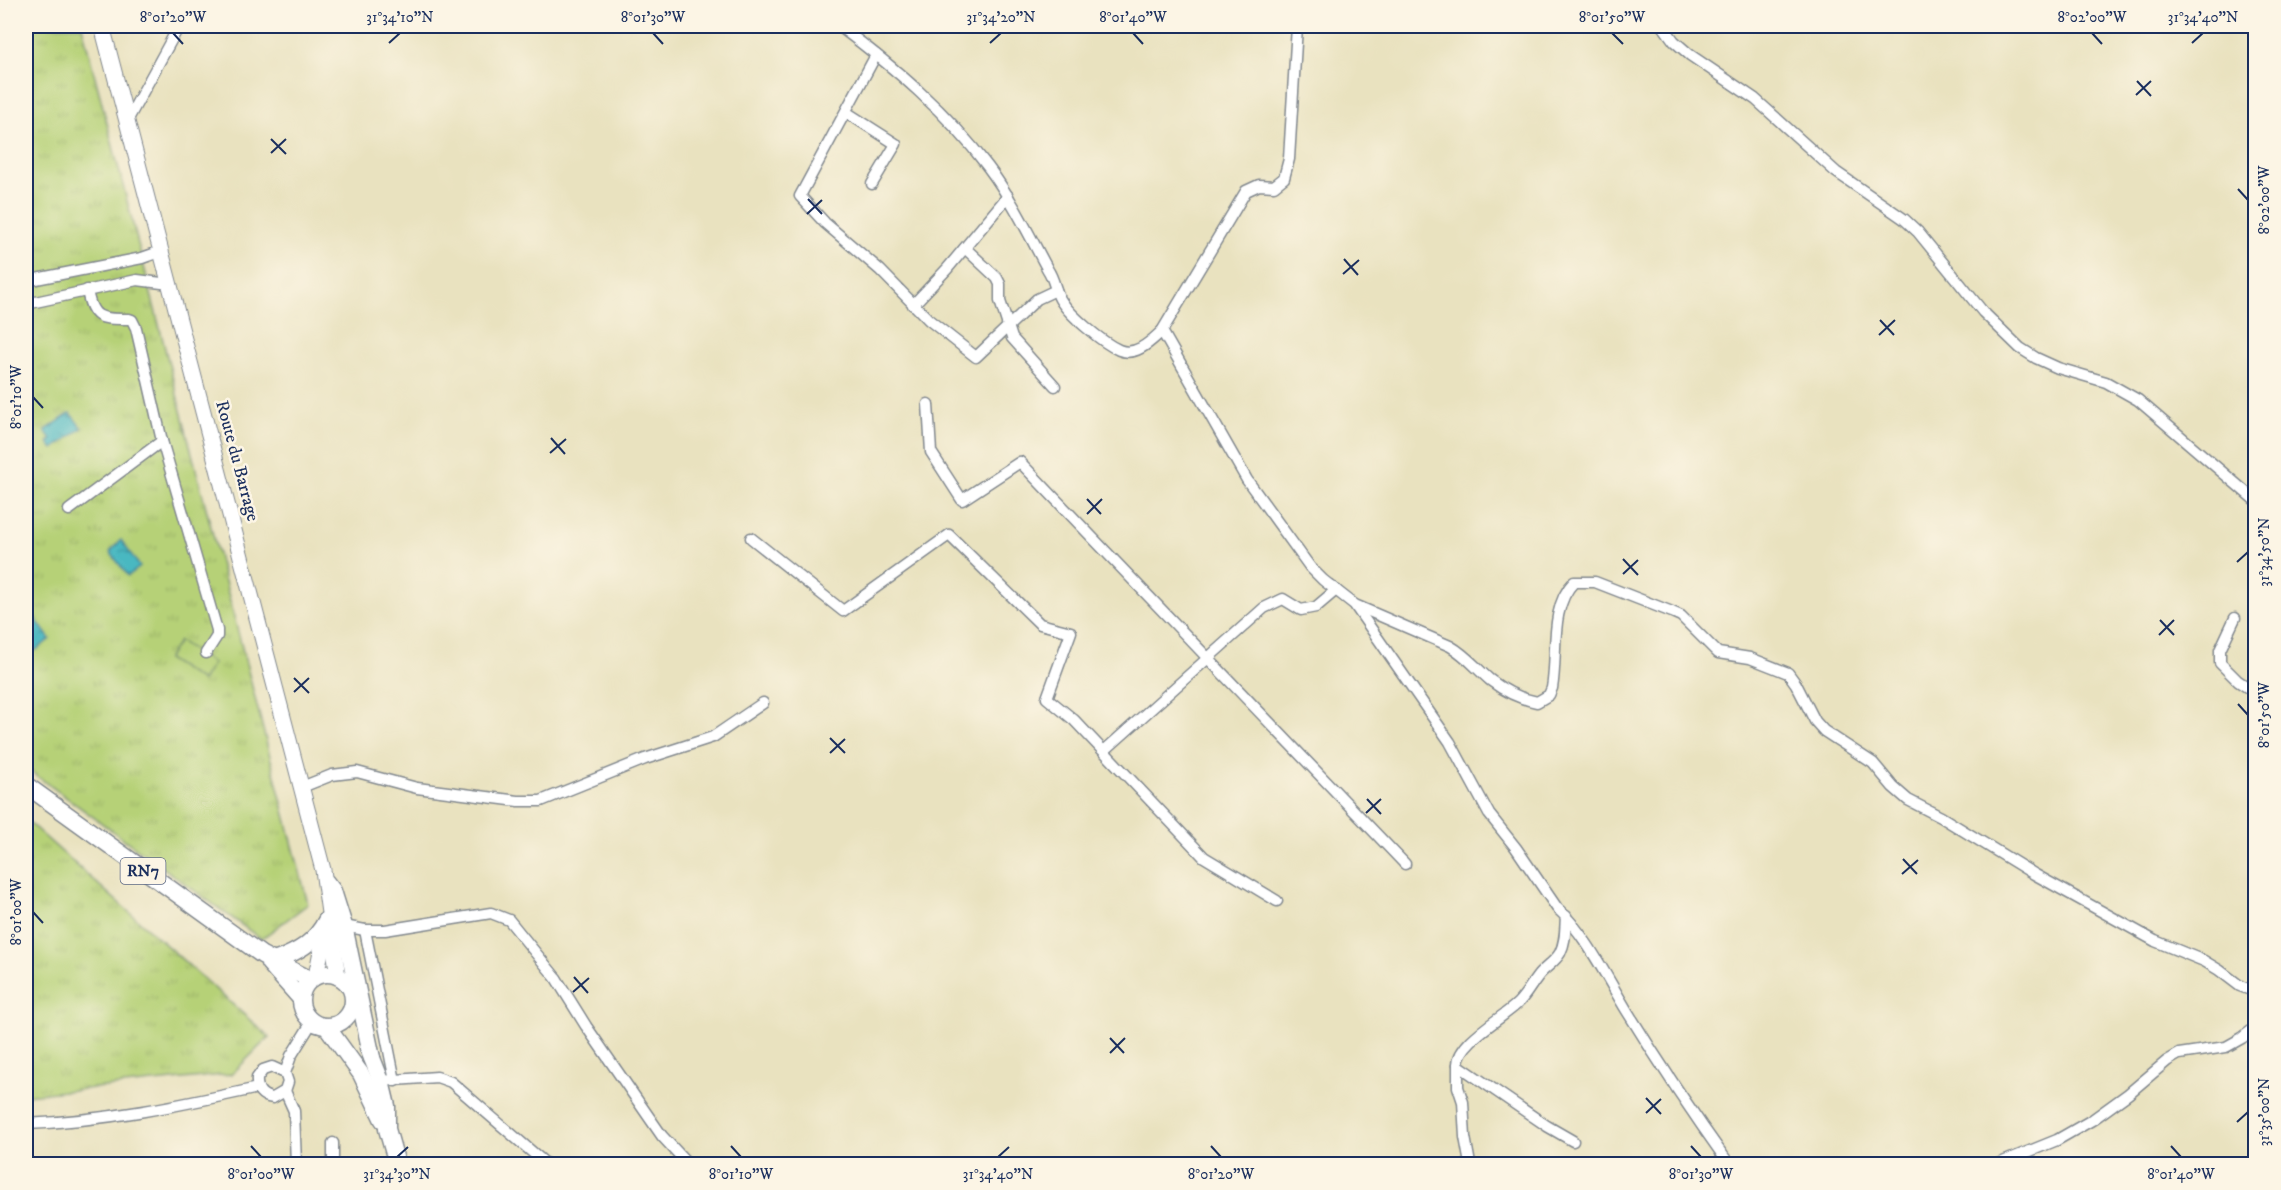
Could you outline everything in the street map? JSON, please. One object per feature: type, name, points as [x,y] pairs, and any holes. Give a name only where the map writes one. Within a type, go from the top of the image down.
[{"type":"main road","name":"Route du Barrage","points":[[102,26],[326,882],[328,913],[338,976]]},
{"type":"main road","name":"RN7","points":[[26,785],[268,958],[313,978],[323,974],[338,976],[352,993],[351,1009],[372,1058],[388,1081],[387,1129]]},
{"type":"main road","points":[[326,882],[335,896],[344,926],[372,1058]]},
{"type":"main road","name":"Route du Barrage","points":[[313,978],[328,913]]},
{"type":"main road","points":[[268,958],[306,946],[317,936],[328,913]]},
{"type":"main road","name":"RN7","points":[[268,958],[300,998],[303,1012],[319,1024],[361,1074],[387,1129],[397,1164]]},
{"type":"main road","points":[[300,998],[306,985],[313,978]]},
{"type":"main road","points":[[319,1024],[342,1022],[351,1009]]},
{"type":"street","points":[[127,121],[179,26]]},
{"type":"street","points":[[839,26],[924,95],[961,134],[987,165],[1008,196],[1050,272],[1062,302],[1074,316],[1116,349],[1125,352],[1142,347],[1162,331],[1246,191],[1259,185],[1274,186],[1284,178],[1288,171],[1296,26]]},
{"type":"street","points":[[1663,26],[1674,41],[1690,55],[1755,99],[1836,172],[1904,219],[1931,247],[1983,312],[2020,348],[2058,368],[2106,382],[2138,400],[2256,501]]},
{"type":"street","points":[[876,55],[800,196],[825,223],[880,270],[929,320],[976,357],[1037,299],[1056,290]]},
{"type":"street","points":[[846,112],[896,144],[872,184]]},
{"type":"street","points":[[913,305],[1008,196]]},
{"type":"street","points":[[965,248],[997,278],[1007,329],[1012,338],[1055,386]]},
{"type":"street","points":[[26,281],[142,258],[162,251]]},
{"type":"street","points":[[26,304],[137,280],[170,284]]},
{"type":"street","points":[[87,290],[95,314],[103,319],[129,319],[135,323],[162,441],[217,630],[214,641],[206,653]]},
{"type":"street","points":[[1162,331],[1247,480],[1310,567],[1354,604],[1376,616],[1450,646],[1464,654],[1497,685],[1537,702],[1549,695],[1552,688],[1560,611],[1568,588],[1574,582],[1595,582],[1672,612],[1681,616],[1718,653],[1750,658],[1788,674],[1796,684],[1815,721],[1824,731],[1873,763],[1893,787],[1908,800],[2154,941],[2204,961],[2240,986],[2256,992]]},
{"type":"street","points":[[928,404],[931,452],[962,500],[1020,462],[1405,864]]},
{"type":"street","points":[[69,510],[162,441]]},
{"type":"street","points":[[751,538],[843,611],[949,535],[1040,624],[1071,632],[1047,698],[1074,720],[1104,750],[1204,857],[1277,901]]},
{"type":"street","points":[[1104,750],[1264,608],[1283,599],[1301,610],[1316,607],[1336,590]]},
{"type":"street","points":[[1354,604],[1450,742],[1489,814],[1591,952],[1663,1069],[1729,1164]]},
{"type":"street","points":[[2235,618],[2220,650],[2220,663],[2238,681],[2256,693]]},
{"type":"street","points":[[302,787],[332,775],[357,772],[417,788],[518,801],[541,801],[645,759],[713,737],[763,704]]},
{"type":"street","points":[[344,926],[365,930],[385,930],[491,913],[508,920],[556,978],[586,1026],[662,1136],[688,1164]]},
{"type":"street","points":[[1470,1164],[1465,1137],[1463,1102],[1458,1087],[1458,1059],[1464,1049],[1520,1001],[1538,976],[1556,959],[1566,936],[1566,916]]},
{"type":"street","points":[[365,930],[388,1081],[437,1077],[451,1082],[546,1164]]},
{"type":"street","points":[[281,1070],[319,1024]]},
{"type":"street","points":[[1998,1164],[2057,1140],[2092,1120],[2179,1054],[2226,1047],[2242,1038],[2256,1026]]},
{"type":"street","points":[[1458,1065],[1547,1126],[1573,1141]]},
{"type":"street","points":[[268,1068],[281,1070],[288,1082],[285,1091],[278,1097],[269,1098],[262,1094],[258,1088],[260,1074],[268,1068]]},
{"type":"street","points":[[26,1124],[94,1120],[258,1088]]},
{"type":"street","points":[[285,1091],[294,1111],[296,1164]]},
{"type":"street","points":[[333,1143],[333,1164]]},
{"type":"street","points":[[26,1158],[27,1164]]},
{"type":"green space","points":[[26,26],[82,26],[308,904],[261,939],[26,768]]},
{"type":"green space","points":[[179,641],[213,663],[202,681],[167,659]]},
{"type":"green space","points":[[26,820],[269,1037],[232,1074],[26,1095]]},
{"type":"water","points":[[70,413],[82,428],[53,449],[48,442],[52,440],[45,431]]},
{"type":"water","points":[[121,540],[140,567],[128,576],[110,552]]},
{"type":"water","points":[[32,614],[50,639],[35,651],[26,637],[26,619]]}]
